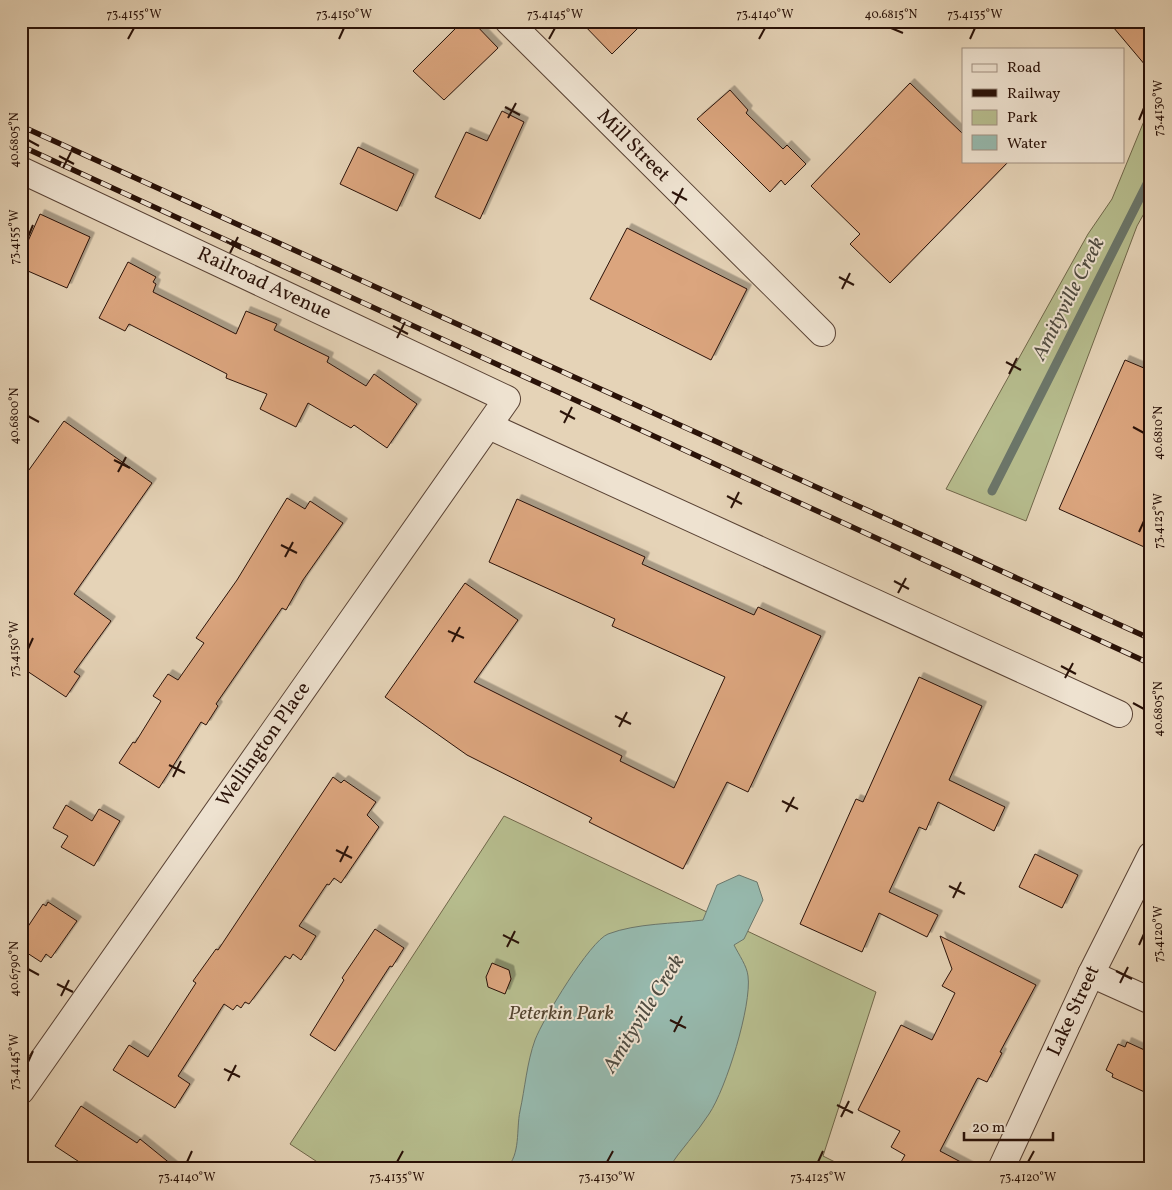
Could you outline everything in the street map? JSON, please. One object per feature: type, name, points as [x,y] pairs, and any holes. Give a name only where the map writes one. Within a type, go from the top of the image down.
[{"type":"street","name":"Mill Street","points":[[508,21],[822,333]]},
{"type":"street","name":"Railroad Avenue","points":[[21,170],[507,399]]},
{"type":"street","name":"Wellington Place","points":[[21,1090],[507,399]]},
{"type":"street","points":[[488,426],[1119,714]]},
{"type":"street","name":"Lake Street","points":[[1001,1169],[1091,974],[1151,855]]},
{"type":"street","points":[[1091,974],[1151,1001]]},
{"type":"green space","points":[[1151,104],[1151,201],[1137,226],[1026,521],[946,489],[1088,234],[1112,199]]},
{"type":"green space","name":"Peterkin Park","points":[[504,816],[876,992],[823,1156],[849,1169],[324,1169],[325,1167],[290,1144]]},
{"type":"water","points":[[739,875],[757,882],[763,900],[744,939],[734,945],[748,976],[746,1006],[742,1026],[730,1067],[716,1102],[668,1169],[506,1169],[511,1163],[516,1149],[520,1111],[535,1040],[557,999],[590,951],[608,934],[619,930],[703,920],[717,885]]},
{"type":"building","points":[[463,21],[472,21],[498,48],[444,100],[413,71]]},
{"type":"building","points":[[580,21],[645,21],[612,54]]},
{"type":"building","points":[[1108,21],[1151,21],[1151,72]]},
{"type":"building","points":[[910,83],[962,133],[962,162],[1008,162],[890,283],[850,244],[860,234],[811,186]]},
{"type":"building","points":[[730,90],[748,110],[746,113],[783,149],[787,145],[806,164],[785,185],[781,180],[770,192],[697,119]]},
{"type":"building","points":[[502,111],[524,122],[480,219],[435,197],[466,132],[487,141]]},
{"type":"building","points":[[358,147],[414,174],[397,211],[340,184]]},
{"type":"building","points":[[40,214],[90,237],[67,288],[21,268],[21,257]]},
{"type":"building","points":[[627,228],[747,289],[711,360],[590,299]]},
{"type":"building","points":[[128,262],[156,277],[153,282],[156,284],[153,292],[236,334],[246,311],[277,324],[274,330],[329,357],[327,362],[366,386],[374,374],[417,404],[387,448],[354,425],[351,428],[308,403],[296,427],[260,409],[267,394],[226,378],[227,374],[129,324],[125,331],[99,318]]},
{"type":"building","points":[[1125,360],[1151,371],[1151,550],[1059,509]]},
{"type":"building","points":[[64,421],[152,483],[74,594],[111,621],[74,672],[80,676],[66,697],[21,667],[21,481]]},
{"type":"building","points":[[287,498],[305,509],[310,501],[343,523],[303,580],[286,610],[282,608],[216,704],[218,706],[206,725],[201,722],[159,788],[119,763],[133,742],[135,743],[161,701],[153,696],[168,674],[178,680],[204,643],[196,638],[237,580]]},
{"type":"building","points":[[517,499],[645,557],[642,564],[754,615],[758,607],[821,636],[748,792],[727,782],[683,869],[589,822],[592,818],[467,755],[385,697],[465,583],[518,620],[474,682],[622,756],[620,761],[674,788],[725,677],[612,626],[615,619],[489,562]]},
{"type":"building","points":[[919,677],[982,706],[949,780],[1005,807],[994,831],[938,802],[926,830],[919,827],[889,892],[938,915],[927,937],[879,913],[862,952],[800,924],[856,799],[863,802]]},
{"type":"building","points":[[333,777],[341,783],[344,780],[376,802],[367,815],[379,827],[341,883],[334,878],[329,885],[327,884],[299,926],[316,936],[301,960],[293,954],[290,959],[285,956],[249,1004],[245,1002],[241,1008],[237,1005],[233,1010],[224,1004],[178,1076],[190,1084],[175,1108],[113,1070],[129,1045],[148,1057],[196,983],[193,981],[216,949],[218,950]]},
{"type":"building","points":[[66,805],[92,821],[99,809],[120,821],[94,866],[61,847],[68,836],[53,828]]},
{"type":"building","points":[[1035,854],[1078,875],[1062,908],[1019,887]]},
{"type":"building","points":[[48,902],[77,921],[51,958],[46,954],[41,962],[21,949],[21,937],[43,904],[46,906]]},
{"type":"building","points":[[375,929],[404,948],[392,967],[390,966],[335,1051],[310,1035],[344,980],[342,978]]},
{"type":"building","points":[[940,936],[1036,985],[1000,1052],[1002,1053],[987,1082],[977,1079],[940,1151],[974,1169],[915,1169],[901,1162],[905,1155],[891,1147],[900,1131],[858,1110],[901,1025],[932,1040],[955,993],[942,986],[952,969]]},
{"type":"building","points":[[492,963],[509,970],[511,979],[505,994],[488,987],[486,977]]},
{"type":"building","points":[[1127,1042],[1151,1053],[1151,1095],[1112,1077],[1113,1074],[1106,1070],[1118,1044],[1125,1047]]},
{"type":"building","points":[[81,1106],[137,1143],[140,1139],[177,1169],[90,1169],[55,1146]]},
{"type":"waterway","name":"Amityville Creek","points":[[992,491],[1151,176]]},
{"type":"railway","points":[[21,126],[1151,639]]},
{"type":"railway","points":[[21,146],[1151,664]]}]
